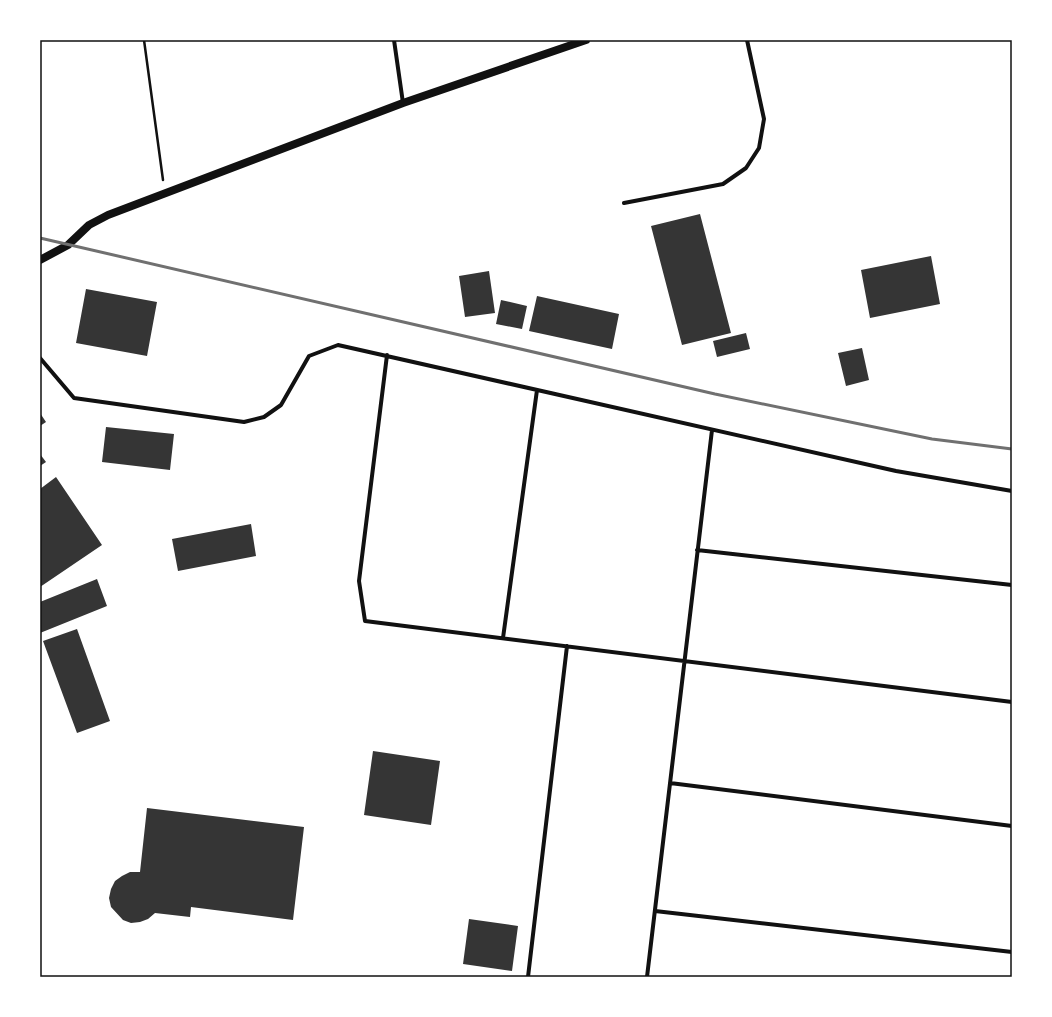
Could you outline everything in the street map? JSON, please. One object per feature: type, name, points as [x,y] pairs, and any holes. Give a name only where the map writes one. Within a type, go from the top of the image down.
[{"type":"main road","points":[[40,260],[68,245],[89,226],[108,215],[403,103],[586,40]]},
{"type":"street","points":[[394,40],[403,103]]},
{"type":"street","points":[[624,203],[723,184],[746,168],[759,148],[764,119],[747,40]]},
{"type":"street","points":[[40,358],[74,398],[244,422],[264,417],[281,405],[309,356],[338,345],[896,471],[1012,491]]},
{"type":"street","points":[[387,355],[359,581],[365,621],[1012,702]]},
{"type":"street","points":[[503,638],[537,390]]},
{"type":"street","points":[[647,977],[712,430]]},
{"type":"street","points":[[698,550],[1012,585]]},
{"type":"street","points":[[528,977],[567,646]]},
{"type":"street","points":[[670,783],[1012,826]]},
{"type":"street","points":[[655,911],[1012,952]]},
{"type":"path","points":[[144,40],[165,194]]},
{"type":"building","points":[[700,214],[731,333],[682,345],[651,226]]},
{"type":"building","points":[[931,256],[940,304],[870,318],[861,270]]},
{"type":"building","points":[[489,271],[495,313],[465,317],[459,276]]},
{"type":"building","points":[[86,289],[157,302],[147,356],[76,343]]},
{"type":"building","points":[[537,296],[619,314],[612,349],[529,331]]},
{"type":"building","points":[[501,300],[527,306],[522,329],[496,324]]},
{"type":"building","points":[[746,333],[750,349],[717,357],[713,341]]},
{"type":"building","points":[[862,348],[869,380],[846,386],[838,353]]},
{"type":"building","points":[[40,413],[46,422],[40,426]]},
{"type":"building","points":[[106,427],[174,434],[170,470],[102,462]]},
{"type":"building","points":[[40,454],[46,462],[40,466]]},
{"type":"building","points":[[56,477],[102,545],[40,587],[40,489]]},
{"type":"building","points":[[251,524],[256,556],[178,571],[172,539]]},
{"type":"building","points":[[97,579],[107,606],[40,633],[40,602]]},
{"type":"building","points":[[77,629],[110,721],[77,733],[43,641]]},
{"type":"building","points":[[373,751],[440,761],[431,825],[364,815]]},
{"type":"building","points":[[147,808],[304,827],[293,920],[191,907],[190,917],[155,913],[148,919],[140,922],[131,923],[123,920],[111,907],[109,898],[115,881],[130,872],[140,872]]},
{"type":"building","points":[[469,919],[518,926],[512,971],[463,964]]},
{"type":"railway","points":[[40,238],[715,394],[932,439],[1012,449]]}]
